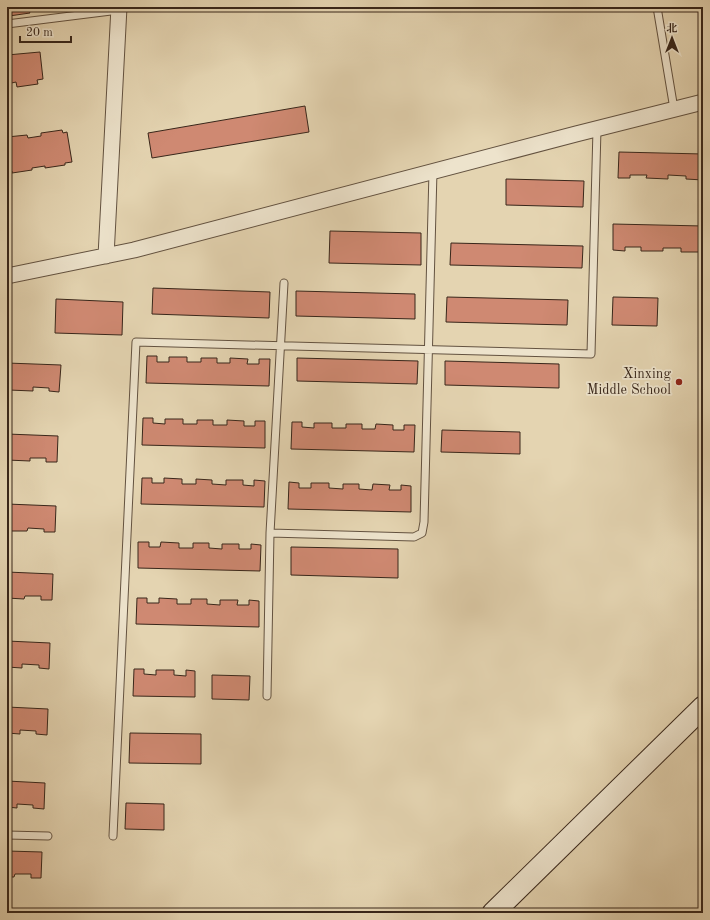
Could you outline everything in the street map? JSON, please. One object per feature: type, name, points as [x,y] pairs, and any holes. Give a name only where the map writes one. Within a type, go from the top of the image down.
[{"type":"street","points":[[106,256],[119,8]]},
{"type":"street","points":[[7,276],[134,250],[703,102]]},
{"type":"street","points":[[493,913],[703,706]]},
{"type":"lane","points":[[657,7],[674,109]]},
{"type":"lane","points":[[7,24],[119,8]]},
{"type":"lane","points":[[113,836],[136,342],[591,354],[597,129]]},
{"type":"lane","points":[[270,533],[414,537],[422,534],[424,522],[433,172]]},
{"type":"lane","points":[[267,696],[270,533],[284,283]]},
{"type":"lane","points":[[7,834],[48,836]]},
{"type":"building","points":[[7,7],[35,7],[36,10],[29,11],[30,13],[9,16],[9,13],[7,14]]},
{"type":"building","points":[[40,52],[43,79],[37,80],[38,84],[17,87],[16,82],[7,84],[7,55]]},
{"type":"building","points":[[305,106],[309,132],[152,158],[148,133]]},
{"type":"building","points":[[62,130],[63,133],[67,132],[72,162],[65,163],[65,165],[45,168],[45,166],[32,168],[32,170],[12,173],[12,171],[7,171],[7,137],[27,135],[28,138],[41,136],[41,133]]},
{"type":"building","points":[[619,152],[703,154],[703,180],[686,179],[686,176],[668,175],[668,179],[646,178],[647,175],[630,175],[630,178],[618,178]]},
{"type":"building","points":[[506,179],[584,181],[583,207],[506,205]]},
{"type":"building","points":[[613,224],[703,226],[703,252],[681,252],[681,248],[663,248],[663,251],[641,251],[641,247],[625,247],[625,251],[613,250]]},
{"type":"building","points":[[330,231],[421,233],[421,265],[329,263]]},
{"type":"building","points":[[451,243],[583,246],[582,268],[450,265]]},
{"type":"building","points":[[153,288],[270,292],[269,318],[152,314]]},
{"type":"building","points":[[296,291],[415,294],[415,319],[296,316]]},
{"type":"building","points":[[447,297],[568,300],[567,325],[446,322]]},
{"type":"building","points":[[613,297],[658,298],[657,326],[612,325]]},
{"type":"building","points":[[56,299],[123,302],[122,335],[55,333]]},
{"type":"building","points":[[147,356],[157,356],[157,362],[169,362],[169,357],[187,357],[187,362],[201,362],[201,358],[217,358],[217,363],[230,363],[230,358],[248,359],[247,364],[259,364],[259,359],[270,359],[269,386],[146,383]]},
{"type":"building","points":[[297,358],[418,361],[417,384],[297,381]]},
{"type":"building","points":[[445,361],[559,364],[559,388],[445,385]]},
{"type":"building","points":[[7,363],[61,365],[59,392],[49,391],[49,388],[33,387],[33,391],[9,390],[9,386],[7,386]]},
{"type":"building","points":[[143,418],[153,418],[153,423],[165,424],[165,419],[183,419],[183,424],[197,424],[197,420],[213,420],[213,425],[227,425],[227,420],[244,421],[244,426],[255,426],[255,421],[265,421],[265,448],[142,445]]},
{"type":"building","points":[[292,422],[302,422],[302,427],[314,428],[314,423],[332,423],[332,428],[346,428],[346,424],[362,424],[362,429],[375,429],[376,424],[393,425],[393,430],[404,430],[404,425],[415,425],[414,452],[291,449]]},
{"type":"building","points":[[442,430],[520,432],[520,454],[441,452]]},
{"type":"building","points":[[7,434],[58,436],[57,462],[46,462],[46,458],[30,458],[30,461],[7,460]]},
{"type":"building","points":[[142,478],[152,478],[152,483],[164,483],[164,478],[182,479],[182,484],[196,484],[196,479],[212,480],[212,484],[226,485],[226,480],[243,480],[243,485],[254,486],[254,480],[265,481],[264,507],[141,504]]},
{"type":"building","points":[[289,482],[299,483],[299,488],[311,488],[311,483],[329,483],[329,488],[343,489],[343,484],[359,484],[359,489],[372,490],[373,484],[390,485],[389,490],[401,490],[401,485],[411,486],[411,512],[288,509]]},
{"type":"building","points":[[7,504],[56,506],[55,532],[44,532],[44,529],[28,528],[27,531],[7,531]]},
{"type":"building","points":[[138,542],[149,542],[149,547],[160,547],[161,542],[179,543],[179,548],[193,548],[193,543],[209,543],[209,548],[222,549],[222,544],[239,544],[239,549],[251,549],[251,544],[261,545],[260,571],[138,568]]},
{"type":"building","points":[[291,547],[398,549],[398,578],[291,575]]},
{"type":"building","points":[[7,572],[53,574],[52,600],[41,600],[41,596],[25,596],[24,599],[7,598]]},
{"type":"building","points":[[137,598],[147,598],[147,603],[159,603],[159,598],[177,599],[177,604],[191,604],[191,599],[207,599],[207,604],[220,605],[220,600],[238,600],[237,605],[249,605],[249,600],[259,601],[259,627],[136,624]]},
{"type":"building","points":[[7,641],[50,643],[49,669],[39,668],[39,665],[22,664],[22,668],[7,667]]},
{"type":"building","points":[[134,669],[144,669],[144,674],[156,675],[156,670],[174,670],[174,675],[186,676],[186,670],[195,671],[195,697],[133,696]]},
{"type":"building","points":[[212,675],[250,676],[249,700],[212,699]]},
{"type":"building","points":[[7,707],[48,709],[47,735],[36,734],[36,731],[20,730],[20,734],[7,733]]},
{"type":"building","points":[[130,733],[201,734],[201,764],[129,763]]},
{"type":"building","points":[[7,781],[45,783],[44,809],[33,808],[33,805],[17,804],[17,808],[7,807]]},
{"type":"building","points":[[126,803],[164,804],[164,830],[125,829]]},
{"type":"building","points":[[7,851],[42,852],[41,878],[31,878],[31,874],[15,874],[14,877],[7,877]]},
{"type":"place","name":"Xinxing Middle School","points":[[679,382]]}]
